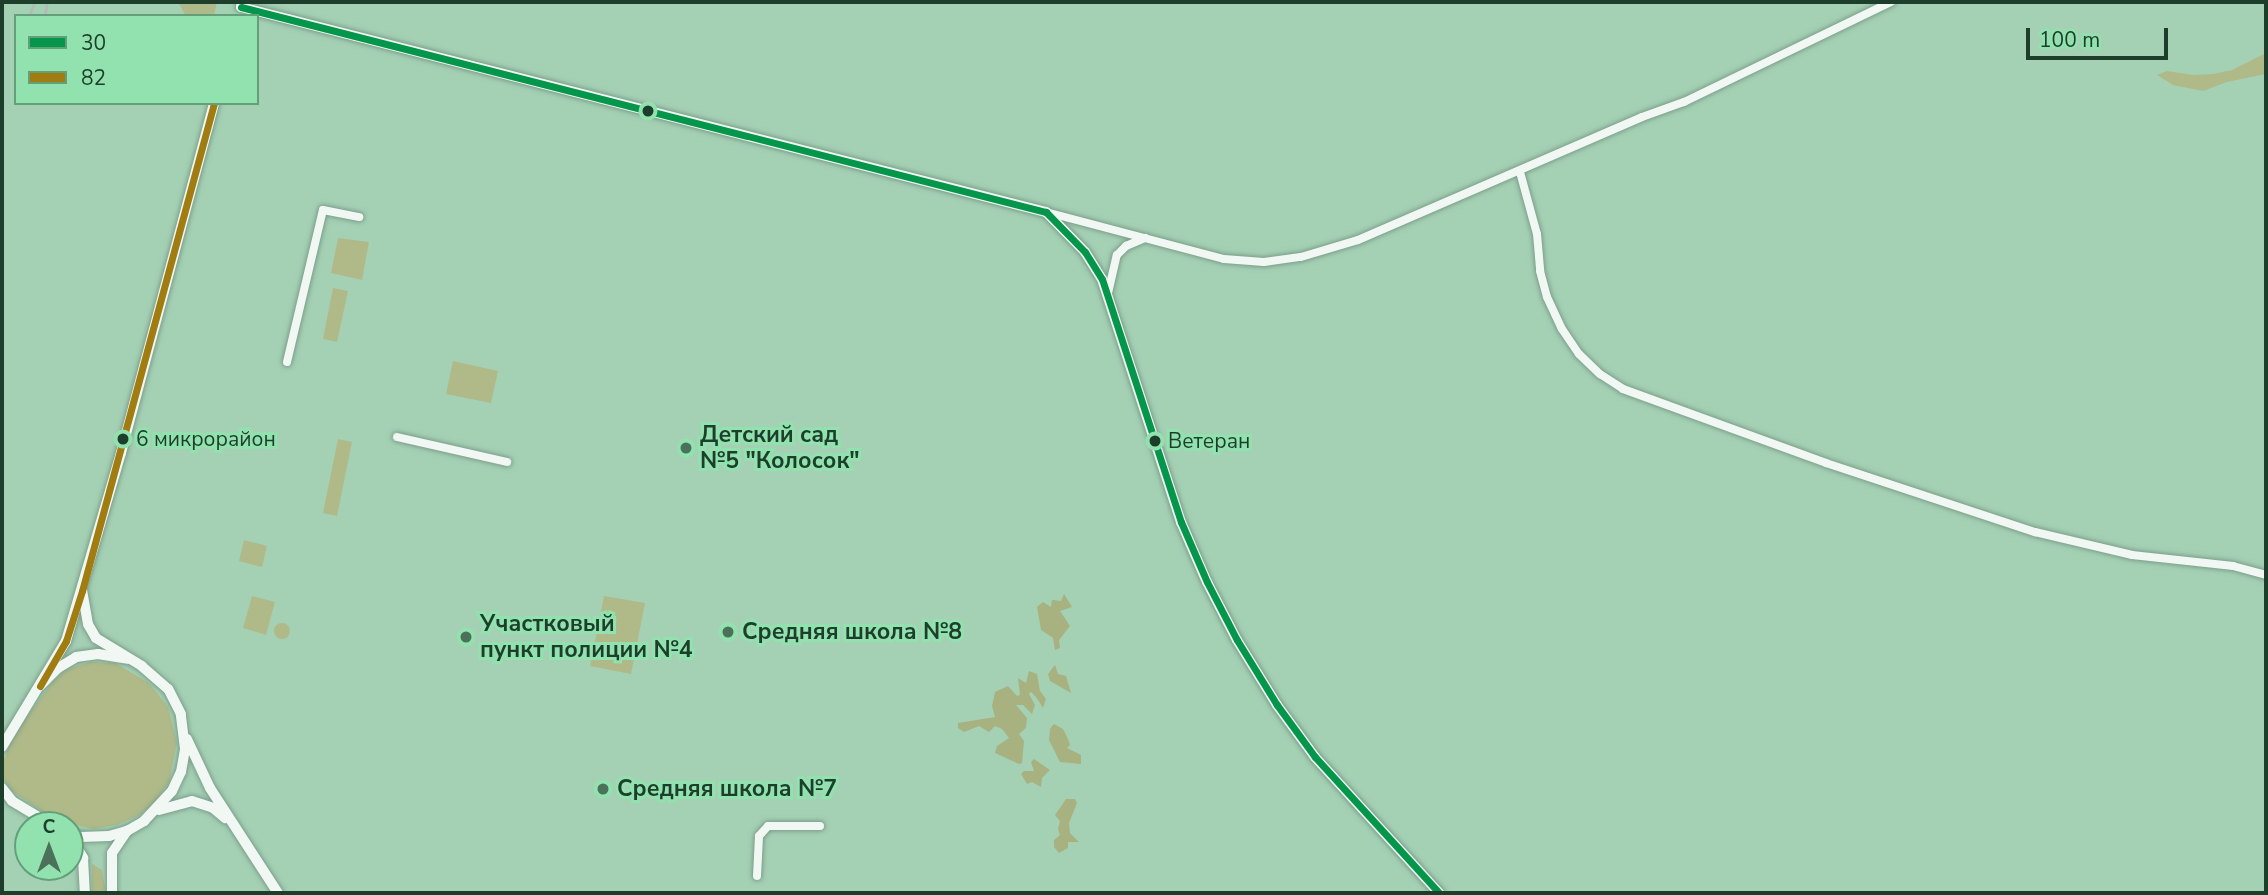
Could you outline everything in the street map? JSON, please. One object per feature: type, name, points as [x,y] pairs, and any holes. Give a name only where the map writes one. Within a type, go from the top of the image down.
[{"type":"main road","points":[[241,8],[1046,212],[1085,252],[1108,293],[1181,522],[1216,603],[1292,727],[1439,893]]},
{"type":"main road","points":[[40,686],[58,668],[76,657],[98,654],[128,659]]},
{"type":"street","points":[[1046,212],[1224,259],[1264,261],[1301,257],[1358,240],[1701,94],[1891,2]]},
{"type":"street","points":[[2,736],[40,686],[66,641],[82,591],[213,105]]},
{"type":"street","points":[[1520,172],[1537,234],[1540,271],[1547,297],[1562,329],[1579,354],[1600,374],[1623,389],[1826,463],[2035,531],[2132,555],[2233,566],[2266,575]]},
{"type":"street","points":[[287,362],[323,210],[359,217]]},
{"type":"street","points":[[1108,293],[1117,255],[1126,246],[1145,238]]},
{"type":"street","points":[[397,438],[508,462]]},
{"type":"street","points":[[82,591],[88,624],[96,638],[151,673],[168,689],[178,708],[185,736],[201,771],[232,825],[278,893]]},
{"type":"street","points":[[2,747],[16,720]]},
{"type":"street","points":[[112,893],[112,853],[128,831],[156,811],[177,781],[184,760],[185,736]]},
{"type":"street","points":[[2,788],[7,799],[28,811]]},
{"type":"street","points":[[156,811],[192,801],[213,808],[232,825]]},
{"type":"street","points":[[757,876],[759,836],[768,826],[820,826]]},
{"type":"street","points":[[84,837],[96,838],[128,831]]},
{"type":"street","points":[[84,876],[85,893]]},
{"type":"green space","points":[[178,2],[217,2],[214,14],[185,14]]},
{"type":"green space","points":[[2266,53],[2266,74],[2227,82],[2203,91],[2173,85],[2157,75],[2167,71],[2193,75],[2213,74],[2232,70]]},
{"type":"green space","points":[[338,238],[369,242],[362,280],[331,273]]},
{"type":"green space","points":[[333,288],[348,291],[337,342],[323,339]]},
{"type":"green space","points":[[453,361],[498,371],[491,403],[446,394]]},
{"type":"green space","points":[[338,439],[352,442],[337,516],[323,513]]},
{"type":"green space","points":[[244,540],[267,546],[262,567],[239,561]]},
{"type":"green space","points":[[1064,594],[1072,607],[1060,611],[1070,626],[1059,640],[1060,648],[1055,650],[1053,638],[1041,630],[1037,607],[1043,602],[1051,607],[1052,600],[1061,601]]},
{"type":"green space","points":[[252,596],[275,602],[266,635],[243,628]]},
{"type":"green space","points":[[604,596],[645,603],[631,674],[590,666]]},
{"type":"green space","points":[[282,623],[288,625],[288,637],[282,639],[276,637],[274,631],[276,625]]},
{"type":"green space","points":[[91,662],[115,663],[149,683],[168,707],[177,743],[169,782],[154,803],[138,816],[117,825],[94,829],[84,827],[84,811],[42,811],[12,791],[4,780],[2,764],[14,734],[54,680],[69,668]]},
{"type":"green space","points":[[1055,665],[1058,674],[1066,676],[1071,693],[1050,681],[1048,674]]},
{"type":"green space","points":[[1029,671],[1037,674],[1040,691],[1046,699],[1043,708],[1031,692],[1029,694],[1035,705],[1032,714],[1023,705],[1016,705],[1027,718],[1026,728],[1019,734],[1024,741],[1022,763],[1019,764],[995,753],[997,746],[1009,738],[1002,729],[995,726],[989,732],[979,726],[964,732],[958,728],[958,723],[995,717],[992,706],[995,692],[1008,686],[1017,696],[1020,695],[1018,678],[1026,683]]},
{"type":"green space","points":[[1054,724],[1063,729],[1070,745],[1067,748],[1081,755],[1081,764],[1060,762],[1049,740],[1050,729]]},
{"type":"green space","points":[[1034,759],[1050,770],[1042,778],[1041,787],[1032,782],[1027,784],[1021,774],[1024,771],[1034,771],[1031,762]]},
{"type":"green space","points":[[1066,799],[1075,799],[1077,803],[1069,823],[1070,833],[1079,842],[1068,842],[1068,848],[1059,853],[1054,847],[1054,840],[1060,835],[1060,821],[1055,815]]},
{"type":"green space","points":[[92,864],[102,870],[106,893],[92,893]]},
{"type":"railway","points":[[30,14],[35,2]]},
{"type":"railway","points":[[45,14],[47,2]]},
{"type":"transit line","name":"30","points":[[241,7],[1046,212],[1085,252],[1102,279],[1181,522],[1207,582],[1237,640],[1277,705],[1315,757],[1439,893]]},
{"type":"transit line","name":"82","points":[[40,686],[66,641],[82,591],[213,105]]},
{"type":"place","name":"6 микрорайон","points":[[123,439]]},
{"type":"place","name":"Ветеран","points":[[1155,441]]},
{"type":"place","name":"Детский сад №5 \"Колосок\"","points":[[686,448]]},
{"type":"place","name":"Средняя школа №8","points":[[728,632]]},
{"type":"place","name":"Участковый пункт полиции №4","points":[[466,637]]},
{"type":"place","name":"Средняя школа №7","points":[[603,789]]}]
